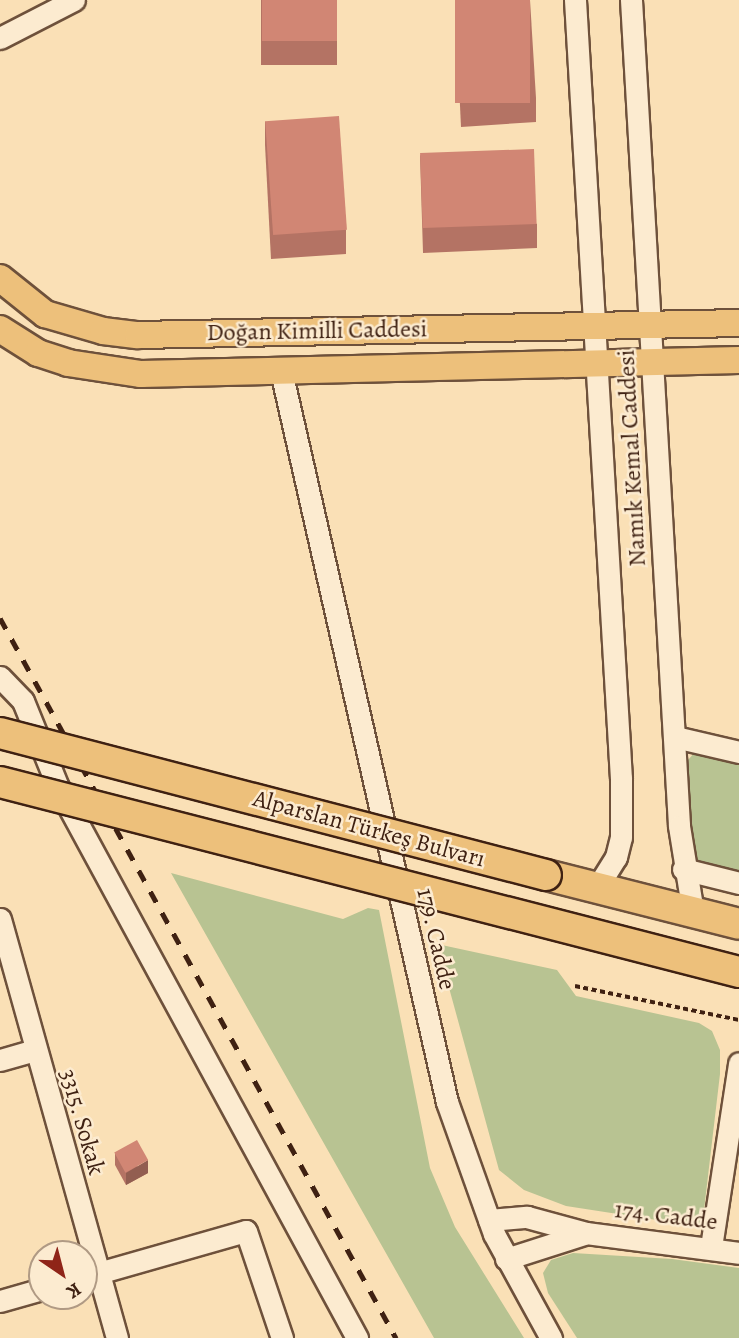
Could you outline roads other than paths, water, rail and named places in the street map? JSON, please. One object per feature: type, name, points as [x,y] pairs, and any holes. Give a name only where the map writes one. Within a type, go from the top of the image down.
[{"type":"highway","name":"Alparslan Türkeş Bulvarı","points":[[0,733],[739,924]]},
{"type":"highway","name":"Alparslan Türkeş Bulvarı","points":[[0,782],[739,972]]},
{"type":"main road","name":"Doğan Kimilli Caddesi","points":[[0,278],[45,314],[103,331],[138,335],[739,323]]},
{"type":"main road","name":"Doğan Kimilli Caddesi","points":[[0,329],[38,353],[102,371],[141,374],[739,360]]},
{"type":"street","points":[[0,38],[74,0]]},
{"type":"street","name":"Namık Kemal Caddesi","points":[[575,0],[622,809],[616,857],[596,888]]},
{"type":"street","name":"Namık Kemal Caddesi","points":[[631,0],[683,869],[693,912]]},
{"type":"street","name":"179. Cadde","points":[[281,371],[427,1021],[460,1144],[506,1259],[551,1338]]},
{"type":"street","points":[[0,677],[23,701],[58,787],[357,1338]]},
{"type":"street","points":[[675,737],[739,752]]},
{"type":"street","points":[[683,869],[739,883]]},
{"type":"street","name":"3315. Sokak","points":[[0,919],[82,1240]]},
{"type":"street","points":[[0,1060],[34,1050]]},
{"type":"street","points":[[711,1247],[739,1063]]},
{"type":"street","name":"174. Cadde","points":[[489,1220],[527,1217],[586,1233],[711,1247],[739,1253]]},
{"type":"street","points":[[98,1273],[246,1231],[282,1338]]},
{"type":"street","points":[[506,1259],[586,1233]]},
{"type":"street","name":"3315. Sokak","points":[[98,1292],[117,1338]]},
{"type":"street","points":[[0,1301],[28,1293]]},
{"type":"railway","points":[[0,618],[396,1338]]}]
